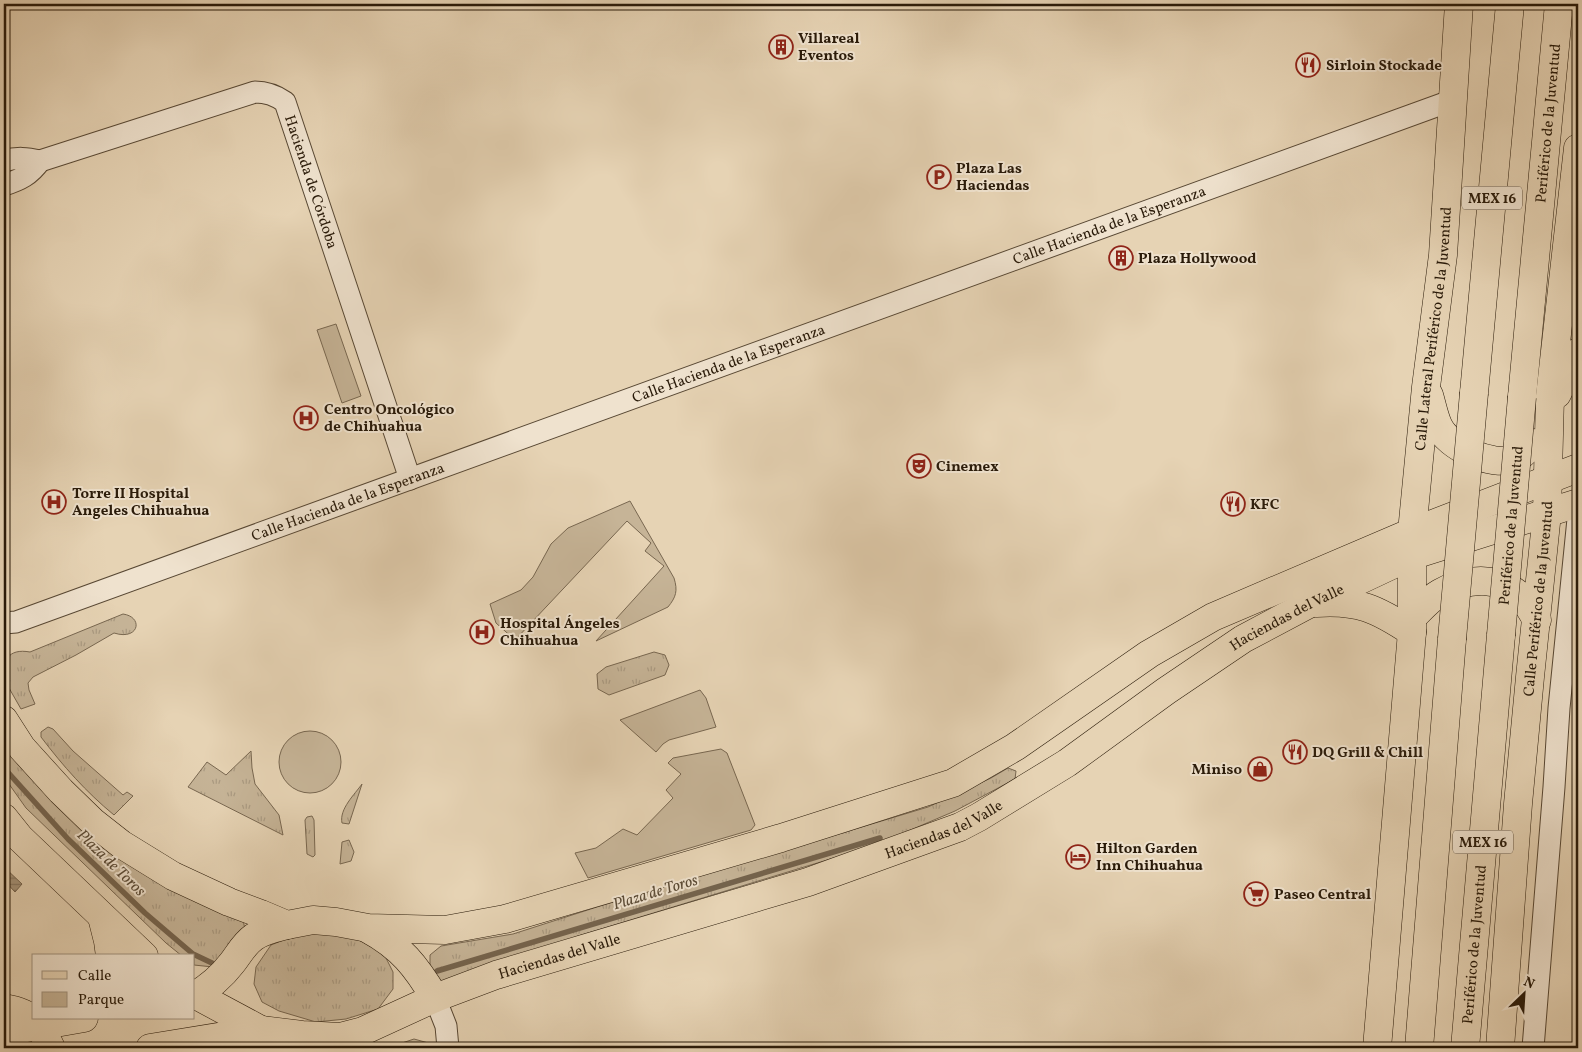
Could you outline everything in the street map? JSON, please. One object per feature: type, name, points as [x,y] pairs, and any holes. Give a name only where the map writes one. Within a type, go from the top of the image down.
[{"type":"main road","points":[[1453,100],[1459,4]]},
{"type":"main road","name":"MEX 16","points":[[1419,1048],[1452,639],[1510,4]]},
{"type":"main road","name":"Periférico de la Juventud","points":[[1465,1048],[1522,397],[1559,4]]},
{"type":"main road","name":"Calle Lateral Periférico de la Juventud","points":[[1412,544],[1426,387],[1444,255],[1453,100]]},
{"type":"main road","name":"Calle Periférico de la Juventud","points":[[1500,1048],[1516,823],[1547,513],[1550,407],[1578,148]]},
{"type":"main road","points":[[1426,387],[1438,426],[1452,442],[1474,455],[1495,461],[1516,459],[1538,437],[1550,407],[1578,352]]},
{"type":"main road","name":"Haciendas del Valle","points":[[195,994],[220,976],[232,963],[241,948],[254,937],[270,928],[312,920],[330,921],[368,928],[445,930],[505,919],[774,840],[953,783],[1014,747],[1149,654],[1213,617],[1336,578],[1578,468]]},
{"type":"main road","name":"Haciendas del Valle","points":[[1412,544],[1547,513],[1578,503]]},
{"type":"main road","points":[[1377,1048],[1412,625],[1412,544]]},
{"type":"main road","name":"Haciendas del Valle","points":[[261,1030],[343,1042],[435,998],[496,975],[808,882],[960,827],[1067,763],[1166,691],[1242,639],[1309,604],[1336,578]]},
{"type":"main road","points":[[1412,625],[1439,594],[1461,583],[1482,580],[1500,584],[1513,590],[1525,601],[1536,620]]},
{"type":"main road","points":[[1309,604],[1334,602],[1356,604],[1412,625]]},
{"type":"main road","points":[[4,720],[22,748],[61,791],[93,822],[121,844],[173,876],[229,902],[286,925]]},
{"type":"main road","points":[[4,818],[20,838],[142,954]]},
{"type":"main road","points":[[102,917],[110,954]]},
{"type":"main road","points":[[368,928],[401,950],[414,965],[435,998]]},
{"type":"main road","points":[[195,996],[261,1030]]},
{"type":"main road","points":[[6,1030],[46,1037],[80,1020]]},
{"type":"main road","points":[[150,1048],[261,1030]]},
{"type":"street","name":"Hacienda de Córdoba","points":[[4,161],[28,158],[40,161],[255,92],[273,94],[285,102],[410,479]]},
{"type":"street","name":"Calle Hacienda de la Esperanza","points":[[4,623],[16,622],[1453,100]]},
{"type":"street","name":"Hacienda de Córdoba","points":[[4,185],[26,177],[40,161]]},
{"type":"street","points":[[1533,1048],[1559,708],[1578,519]]},
{"type":"street","points":[[435,998],[446,1026],[448,1048]]},
{"type":"green space","points":[[336,324],[361,396],[342,403],[317,330]]},
{"type":"green space","points":[[630,501],[674,578],[675,594],[668,607],[596,641],[664,566],[645,551],[651,543],[627,521],[515,640],[496,623],[490,604],[521,590],[533,577],[551,544],[568,528]]},
{"type":"green space","points":[[123,614],[134,619],[136,628],[133,631],[122,635],[114,633],[33,677],[28,683],[35,704],[21,709],[5,681],[5,662],[11,654],[22,651],[30,652]]},
{"type":"green space","points":[[654,652],[665,655],[669,665],[665,675],[609,695],[598,689],[597,674],[606,667]]},
{"type":"green space","points":[[700,690],[706,698],[716,727],[669,740],[656,752],[620,720]]},
{"type":"green space","points":[[4,726],[17,747],[243,920],[246,934],[213,967],[195,965],[195,954],[180,954],[166,943],[26,808],[4,777]]},
{"type":"green space","points":[[48,727],[53,729],[73,751],[123,795],[127,792],[133,796],[114,815],[75,778],[41,737],[41,732]]},
{"type":"green space","points":[[310,731],[322,733],[332,740],[339,750],[341,762],[339,774],[332,784],[322,791],[310,793],[298,791],[288,784],[281,774],[279,762],[281,750],[288,740],[298,733]]},
{"type":"green space","points":[[721,749],[727,753],[755,825],[751,830],[588,878],[575,853],[596,848],[623,829],[637,835],[673,798],[666,790],[681,774],[668,763],[673,758]]},
{"type":"green space","points":[[251,751],[255,784],[279,815],[283,835],[188,787],[207,762],[226,775]]},
{"type":"green space","points":[[1008,768],[1016,771],[1015,779],[955,811],[873,846],[578,936],[462,981],[444,985],[430,971],[430,955],[441,946],[513,934],[928,807],[991,778]]},
{"type":"green space","points":[[362,784],[349,824],[342,823],[345,807]]},
{"type":"green space","points":[[312,816],[314,820],[315,855],[313,857],[307,854],[305,820],[307,817]]},
{"type":"green space","points":[[349,840],[354,852],[351,861],[340,864],[342,842]]},
{"type":"green space","points":[[336,933],[361,941],[384,954],[393,972],[393,989],[378,1009],[346,1019],[316,1022],[279,1011],[262,1002],[254,984],[256,967],[271,945],[299,934]]},
{"type":"green space","points":[[414,1039],[432,1044],[434,1048],[387,1048]]},
{"type":"shaded area","points":[[4,867],[22,884],[15,892],[4,880]]},
{"type":"waterway","name":"Plaza de Toros","points":[[4,768],[68,839],[145,913],[193,954]]},
{"type":"waterway","name":"Plaza de Toros","points":[[437,971],[880,838]]},
{"type":"waterway","name":"Plaza de Toros","points":[[195,955],[212,963]]},
{"type":"place","name":"Villareal Eventos","points":[[781,47]]},
{"type":"place","name":"Sirloin Stockade","points":[[1308,65]]},
{"type":"place","name":"Plaza Las Haciendas","points":[[939,177]]},
{"type":"place","name":"Plaza Hollywood","points":[[1121,258]]},
{"type":"place","name":"Centro Oncológico de Chihuahua","points":[[306,418]]},
{"type":"place","name":"Cinemex","points":[[919,466]]},
{"type":"place","name":"Torre II Hospital Angeles Chihuahua","points":[[54,502]]},
{"type":"place","name":"KFC","points":[[1233,504]]},
{"type":"place","name":"Hospital Ángeles Chihuahua","points":[[482,632]]},
{"type":"place","name":"DQ Grill & Chill","points":[[1295,752]]},
{"type":"place","name":"Miniso","points":[[1260,769]]},
{"type":"place","name":"Hilton Garden Inn Chihuahua","points":[[1078,857]]},
{"type":"place","name":"Paseo Central","points":[[1256,894]]}]
